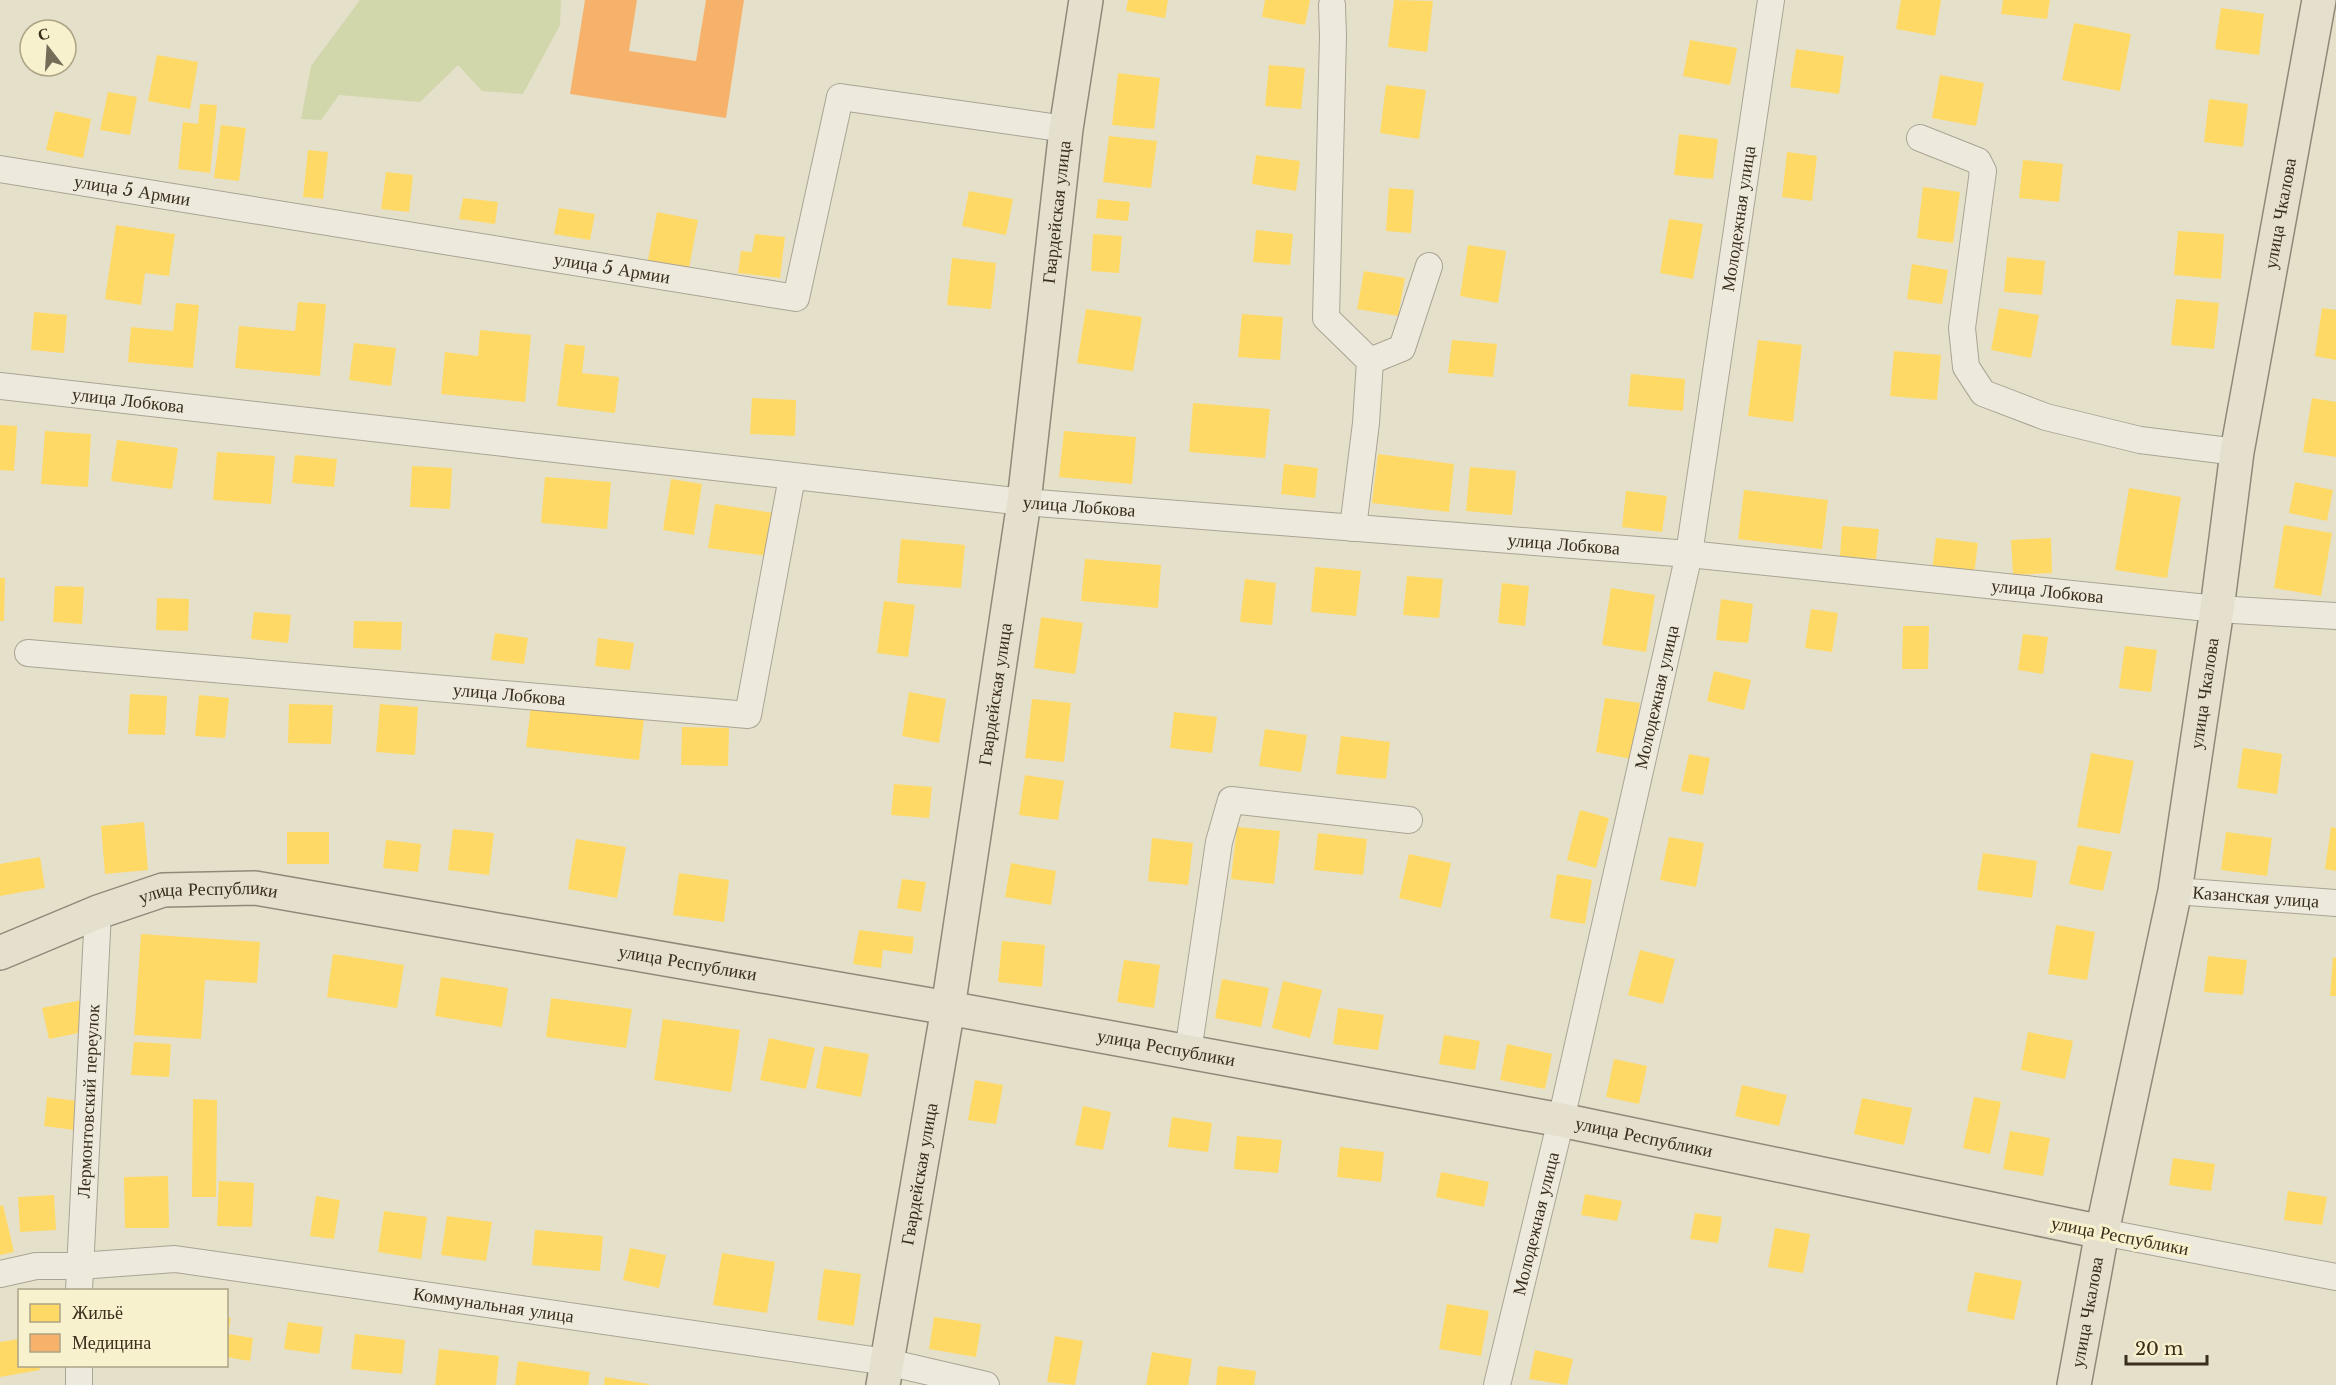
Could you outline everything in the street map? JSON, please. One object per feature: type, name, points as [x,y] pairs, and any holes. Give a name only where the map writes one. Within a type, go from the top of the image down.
[{"type":"main road","name":"Гвардейская улица","points":[[885,1373],[948,1008],[1024,502],[1066,129],[1086,0]]},
{"type":"main road","name":"улица Чкалова","points":[[2074,1385],[2102,1232],[2175,891],[2217,609],[2237,452],[2319,0]]},
{"type":"main road","name":"улица Республики","points":[[0,953],[98,912],[163,890],[255,888],[948,1008],[1561,1120],[2102,1232]]},
{"type":"street","name":"Молодежная улица","points":[[1497,1385],[1561,1120],[1689,554],[1771,0]]},
{"type":"street","points":[[1332,5],[1326,318],[1370,361],[1366,423],[1353,528]]},
{"type":"street","name":"улица 5 Армии","points":[[0,169],[796,298],[840,97],[1066,129]]},
{"type":"street","points":[[1920,138],[1978,161],[1983,171],[1962,328],[1966,367],[1983,393],[2046,417],[2140,440],[2237,452]]},
{"type":"street","points":[[1370,361],[1402,348],[1429,266]]},
{"type":"street","name":"улица Лобкова","points":[[0,386],[1024,502],[1689,554],[2217,609],[2336,616]]},
{"type":"street","name":"улица Лобкова","points":[[28,653],[748,716],[792,477]]},
{"type":"street","points":[[1188,1052],[1219,842],[1231,800],[1409,820]]},
{"type":"street","name":"Казанская улица","points":[[2175,891],[2336,903]]},
{"type":"street","name":"Лермонтовский переулок","points":[[79,1278],[98,912]]},
{"type":"street","name":"улица Республики","points":[[2102,1232],[2336,1277]]},
{"type":"street","name":"Коммунальная улица","points":[[0,1274],[36,1266],[79,1278],[176,1259],[885,1373],[986,1385]]},
{"type":"street","points":[[79,1367],[79,1385]]},
{"type":"green space","points":[[360,0],[561,0],[560,25],[523,94],[482,91],[458,65],[420,102],[339,95],[321,120],[301,119],[311,66]]},
{"type":"building: Жильё","points":[[1128,0],[1168,0],[1165,18],[1126,11]]},
{"type":"building: Жильё","points":[[1265,0],[1310,0],[1305,25],[1262,17]]},
{"type":"building: Жильё","points":[[1394,0],[1433,1],[1427,52],[1388,47]]},
{"type":"building: Жильё","points":[[1901,0],[1941,0],[1935,36],[1896,29]]},
{"type":"building: Жильё","points":[[2003,0],[2050,0],[2047,19],[2001,14]]},
{"type":"building: Жильё","points":[[2221,8],[2264,14],[2259,55],[2215,49]]},
{"type":"building: Жильё","points":[[2074,23],[2131,34],[2120,91],[2062,80]]},
{"type":"building: Жильё","points":[[1690,40],[1737,48],[1730,85],[1683,76]]},
{"type":"building: Жильё","points":[[1796,49],[1844,56],[1839,94],[1790,87]]},
{"type":"building: Жильё","points":[[157,55],[198,62],[190,109],[148,101]]},
{"type":"building: Жильё","points":[[1269,65],[1305,68],[1301,109],[1265,106]]},
{"type":"building: Жильё","points":[[1118,73],[1160,78],[1154,129],[1112,125]]},
{"type":"building: Жильё","points":[[1940,75],[1984,83],[1976,126],[1932,118]]},
{"type":"building: Жильё","points":[[1386,85],[1426,90],[1419,139],[1380,133]]},
{"type":"building: Жильё","points":[[108,92],[137,97],[130,135],[100,130]]},
{"type":"building: Жильё","points":[[2209,99],[2248,104],[2243,147],[2204,142]]},
{"type":"building: Жильё","points":[[200,104],[217,105],[210,173],[178,169],[183,122],[198,124]]},
{"type":"building: Жильё","points":[[55,111],[91,119],[83,158],[46,150]]},
{"type":"building: Жильё","points":[[221,125],[246,128],[239,181],[214,178]]},
{"type":"building: Жильё","points":[[1679,134],[1718,139],[1713,179],[1674,175]]},
{"type":"building: Жильё","points":[[1109,136],[1157,141],[1151,188],[1103,182]]},
{"type":"building: Жильё","points":[[308,150],[328,152],[323,199],[303,197]]},
{"type":"building: Жильё","points":[[1787,152],[1817,156],[1812,201],[1782,197]]},
{"type":"building: Жильё","points":[[1256,155],[1300,161],[1296,191],[1252,184]]},
{"type":"building: Жильё","points":[[2023,160],[2063,164],[2059,202],[2019,198]]},
{"type":"building: Жильё","points":[[386,172],[413,175],[409,212],[381,209]]},
{"type":"building: Жильё","points":[[1923,187],[1960,192],[1953,243],[1917,238]]},
{"type":"building: Жильё","points":[[1389,188],[1414,190],[1411,233],[1386,231]]},
{"type":"building: Жильё","points":[[969,191],[1013,199],[1006,235],[962,226]]},
{"type":"building: Жильё","points":[[463,198],[498,202],[495,224],[459,219]]},
{"type":"building: Жильё","points":[[1098,199],[1130,202],[1128,221],[1096,218]]},
{"type":"building: Жильё","points":[[559,208],[595,214],[590,240],[554,234]]},
{"type":"building: Жильё","points":[[657,212],[698,220],[689,268],[648,260]]},
{"type":"building: Жильё","points":[[1669,219],[1703,224],[1693,279],[1660,273]]},
{"type":"building: Жильё","points":[[116,225],[175,234],[169,276],[145,273],[141,305],[105,299]]},
{"type":"building: Жильё","points":[[1256,230],[1293,234],[1290,265],[1253,262]]},
{"type":"building: Жильё","points":[[2178,231],[2224,234],[2221,279],[2174,275]]},
{"type":"building: Жильё","points":[[755,234],[785,237],[780,278],[738,273],[741,251],[752,252]]},
{"type":"building: Жильё","points":[[1093,234],[1122,236],[1119,273],[1091,271]]},
{"type":"building: Жильё","points":[[1468,245],[1506,251],[1498,303],[1460,296]]},
{"type":"building: Жильё","points":[[2007,257],[2045,261],[2042,295],[2004,292]]},
{"type":"building: Жильё","points":[[952,258],[996,263],[991,309],[947,305]]},
{"type":"building: Жильё","points":[[1912,264],[1948,270],[1942,304],[1907,299]]},
{"type":"building: Жильё","points":[[1364,271],[1405,278],[1398,316],[1357,309]]},
{"type":"building: Жильё","points":[[2176,299],[2219,303],[2214,349],[2171,345]]},
{"type":"building: Жильё","points":[[298,302],[326,304],[320,376],[235,368],[239,326],[295,331]]},
{"type":"building: Жильё","points":[[176,303],[199,305],[193,368],[128,362],[131,327],[173,331]]},
{"type":"building: Жильё","points":[[1999,308],[2039,315],[2031,358],[1991,350]]},
{"type":"building: Жильё","points":[[2322,308],[2336,310],[2336,360],[2315,356]]},
{"type":"building: Жильё","points":[[1086,309],[1142,317],[1133,371],[1077,363]]},
{"type":"building: Жильё","points":[[34,312],[67,315],[64,353],[31,350]]},
{"type":"building: Жильё","points":[[1242,314],[1283,317],[1280,360],[1238,357]]},
{"type":"building: Жильё","points":[[480,330],[531,335],[525,402],[441,394],[445,352],[478,356]]},
{"type":"building: Жильё","points":[[1452,340],[1497,344],[1493,377],[1448,373]]},
{"type":"building: Жильё","points":[[1758,340],[1802,345],[1793,422],[1748,416]]},
{"type":"building: Жильё","points":[[354,343],[396,348],[391,386],[349,380]]},
{"type":"building: Жильё","points":[[565,344],[585,346],[582,373],[619,377],[615,413],[557,406]]},
{"type":"building: Жильё","points":[[1894,351],[1941,355],[1937,400],[1890,396]]},
{"type":"building: Жильё","points":[[1631,374],[1685,379],[1683,411],[1628,406]]},
{"type":"building: Жильё","points":[[752,398],[796,400],[795,436],[750,434]]},
{"type":"building: Жильё","points":[[2312,398],[2336,402],[2336,457],[2303,452]]},
{"type":"building: Жильё","points":[[1193,403],[1270,409],[1265,458],[1189,452]]},
{"type":"building: Жильё","points":[[0,425],[17,426],[14,471],[0,470]]},
{"type":"building: Жильё","points":[[45,431],[91,434],[88,487],[41,484]]},
{"type":"building: Жильё","points":[[1064,431],[1136,437],[1132,484],[1059,477]]},
{"type":"building: Жильё","points":[[117,440],[178,448],[172,489],[111,481]]},
{"type":"building: Жильё","points":[[217,452],[275,456],[271,504],[213,500]]},
{"type":"building: Жильё","points":[[1378,454],[1454,464],[1449,512],[1372,503]]},
{"type":"building: Жильё","points":[[295,455],[337,459],[334,487],[292,483]]},
{"type":"building: Жильё","points":[[1284,464],[1318,468],[1315,498],[1281,494]]},
{"type":"building: Жильё","points":[[412,466],[452,468],[450,509],[410,507]]},
{"type":"building: Жильё","points":[[1470,467],[1516,471],[1512,515],[1466,511]]},
{"type":"building: Жильё","points":[[545,477],[611,482],[607,529],[541,523]]},
{"type":"building: Жильё","points":[[671,479],[702,484],[694,535],[663,530]]},
{"type":"building: Жильё","points":[[2295,482],[2333,490],[2327,521],[2289,513]]},
{"type":"building: Жильё","points":[[2129,488],[2181,497],[2167,578],[2115,570]]},
{"type":"building: Жильё","points":[[1744,490],[1828,500],[1822,549],[1738,539]]},
{"type":"building: Жильё","points":[[1626,491],[1667,496],[1662,532],[1622,527]]},
{"type":"building: Жильё","points":[[715,504],[774,513],[767,556],[708,548]]},
{"type":"building: Жильё","points":[[2284,525],[2332,533],[2321,596],[2274,588]]},
{"type":"building: Жильё","points":[[1842,526],[1879,529],[1876,559],[1840,556]]},
{"type":"building: Жильё","points":[[1936,538],[1978,543],[1974,575],[1932,570]]},
{"type":"building: Жильё","points":[[2051,538],[2052,573],[2013,575],[2011,540]]},
{"type":"building: Жильё","points":[[901,539],[965,545],[961,588],[897,583]]},
{"type":"building: Жильё","points":[[1085,559],[1161,565],[1158,608],[1081,601]]},
{"type":"building: Жильё","points":[[1315,567],[1361,571],[1356,616],[1311,612]]},
{"type":"building: Жильё","points":[[1407,576],[1443,579],[1439,618],[1403,615]]},
{"type":"building: Жильё","points":[[0,578],[5,578],[4,621],[0,621]]},
{"type":"building: Жильё","points":[[1245,579],[1276,583],[1272,625],[1240,622]]},
{"type":"building: Жильё","points":[[1502,583],[1529,586],[1525,626],[1498,623]]},
{"type":"building: Жильё","points":[[55,586],[84,587],[82,624],[53,622]]},
{"type":"building: Жильё","points":[[1611,588],[1655,595],[1646,652],[1602,645]]},
{"type":"building: Жильё","points":[[157,598],[189,599],[188,631],[156,630]]},
{"type":"building: Жильё","points":[[1721,599],[1753,604],[1748,643],[1716,640]]},
{"type":"building: Жильё","points":[[884,601],[915,605],[908,657],[877,653]]},
{"type":"building: Жильё","points":[[1811,609],[1838,613],[1832,652],[1805,648]]},
{"type":"building: Жильё","points":[[254,612],[291,615],[288,643],[251,639]]},
{"type":"building: Жильё","points":[[1041,617],[1083,623],[1075,674],[1034,668]]},
{"type":"building: Жильё","points":[[354,621],[402,622],[401,650],[353,648]]},
{"type":"building: Жильё","points":[[1903,626],[1929,626],[1928,669],[1902,669]]},
{"type":"building: Жильё","points":[[495,633],[528,638],[524,664],[491,660]]},
{"type":"building: Жильё","points":[[2023,634],[2048,637],[2043,674],[2018,670]]},
{"type":"building: Жильё","points":[[598,638],[634,643],[630,670],[595,666]]},
{"type":"building: Жильё","points":[[2125,646],[2157,650],[2151,692],[2119,688]]},
{"type":"building: Жильё","points":[[1714,671],[1751,680],[1744,710],[1707,701]]},
{"type":"building: Жильё","points":[[909,692],[946,699],[939,743],[902,736]]},
{"type":"building: Жильё","points":[[130,694],[167,696],[165,735],[128,734]]},
{"type":"building: Жильё","points":[[199,695],[229,698],[225,738],[195,736]]},
{"type":"building: Жильё","points":[[1605,698],[1640,703],[1631,759],[1596,752]]},
{"type":"building: Жильё","points":[[1032,699],[1071,703],[1064,762],[1025,758]]},
{"type":"building: Жильё","points":[[289,704],[333,705],[331,744],[288,743]]},
{"type":"building: Жильё","points":[[380,704],[418,707],[415,755],[376,752]]},
{"type":"building: Жильё","points":[[531,706],[644,719],[639,760],[526,747]]},
{"type":"building: Жильё","points":[[1174,712],[1217,717],[1212,753],[1170,748]]},
{"type":"building: Жильё","points":[[682,727],[729,728],[728,766],[681,765]]},
{"type":"building: Жильё","points":[[1265,729],[1307,735],[1301,772],[1259,766]]},
{"type":"building: Жильё","points":[[1341,736],[1390,742],[1386,779],[1336,774]]},
{"type":"building: Жильё","points":[[2243,748],[2282,754],[2277,794],[2237,788]]},
{"type":"building: Жильё","points":[[2091,753],[2134,761],[2120,834],[2077,827]]},
{"type":"building: Жильё","points":[[1689,754],[1710,758],[1703,795],[1681,791]]},
{"type":"building: Жильё","points":[[1025,775],[1064,781],[1058,820],[1019,815]]},
{"type":"building: Жильё","points":[[894,784],[932,787],[929,818],[891,815]]},
{"type":"building: Жильё","points":[[1580,810],[1609,818],[1596,868],[1567,860]]},
{"type":"building: Жильё","points":[[144,822],[148,870],[105,874],[101,826]]},
{"type":"building: Жильё","points":[[1237,827],[1280,831],[1274,884],[1231,879]]},
{"type":"building: Жильё","points":[[2331,827],[2336,828],[2336,871],[2325,869]]},
{"type":"building: Жильё","points":[[453,829],[494,833],[489,875],[448,870]]},
{"type":"building: Жильё","points":[[287,832],[329,832],[329,864],[287,864]]},
{"type":"building: Жильё","points":[[2226,832],[2272,838],[2267,876],[2221,870]]},
{"type":"building: Жильё","points":[[1318,833],[1367,839],[1363,875],[1314,870]]},
{"type":"building: Жильё","points":[[1669,837],[1704,843],[1696,887],[1660,880]]},
{"type":"building: Жильё","points":[[1152,838],[1193,843],[1188,885],[1148,881]]},
{"type":"building: Жильё","points":[[576,839],[626,847],[617,898],[568,889]]},
{"type":"building: Жильё","points":[[386,840],[421,844],[418,872],[383,868]]},
{"type":"building: Жильё","points":[[2078,845],[2112,852],[2103,891],[2069,884]]},
{"type":"building: Жильё","points":[[1983,853],[2037,861],[2032,898],[1977,890]]},
{"type":"building: Жильё","points":[[1409,854],[1451,863],[1441,908],[1399,898]]},
{"type":"building: Жильё","points":[[40,857],[45,888],[0,896],[0,864]]},
{"type":"building: Жильё","points":[[1011,863],[1056,871],[1051,905],[1005,897]]},
{"type":"building: Жильё","points":[[679,873],[729,880],[724,922],[673,915]]},
{"type":"building: Жильё","points":[[1557,874],[1592,880],[1585,924],[1550,918]]},
{"type":"building: Жильё","points":[[902,879],[926,882],[921,912],[897,908]]},
{"type":"building: Жильё","points":[[2056,925],[2095,932],[2087,980],[2048,974]]},
{"type":"building: Жильё","points":[[859,930],[914,937],[912,954],[883,950],[881,968],[853,964]]},
{"type":"building: Жильё","points":[[141,934],[260,942],[257,983],[205,980],[201,1039],[134,1035]]},
{"type":"building: Жильё","points":[[1002,941],[1045,945],[1042,987],[998,982]]},
{"type":"building: Жильё","points":[[1640,950],[1675,959],[1663,1004],[1628,995]]},
{"type":"building: Жильё","points":[[333,954],[404,965],[397,1008],[327,997]]},
{"type":"building: Жильё","points":[[2208,956],[2247,960],[2243,995],[2204,992]]},
{"type":"building: Жильё","points":[[2333,957],[2336,958],[2336,996],[2330,996]]},
{"type":"building: Жильё","points":[[1124,960],[1160,965],[1154,1008],[1117,1002]]},
{"type":"building: Жильё","points":[[441,977],[508,988],[502,1027],[435,1016]]},
{"type":"building: Жильё","points":[[1222,979],[1269,988],[1261,1027],[1215,1018]]},
{"type":"building: Жильё","points":[[1283,981],[1322,990],[1310,1038],[1272,1028]]},
{"type":"building: Жильё","points":[[551,998],[632,1009],[626,1048],[546,1037]]},
{"type":"building: Жильё","points":[[82,1000],[88,1031],[49,1039],[42,1008]]},
{"type":"building: Жильё","points":[[1338,1008],[1384,1015],[1378,1050],[1333,1044]]},
{"type":"building: Жильё","points":[[663,1019],[740,1030],[731,1092],[654,1080]]},
{"type":"building: Жильё","points":[[2028,1032],[2073,1041],[2065,1079],[2021,1070]]},
{"type":"building: Жильё","points":[[1444,1035],[1480,1041],[1475,1070],[1439,1064]]},
{"type":"building: Жильё","points":[[769,1038],[815,1048],[806,1089],[760,1080]]},
{"type":"building: Жильё","points":[[134,1042],[171,1044],[169,1077],[131,1075]]},
{"type":"building: Жильё","points":[[1507,1044],[1552,1054],[1545,1089],[1500,1080]]},
{"type":"building: Жильё","points":[[824,1046],[869,1054],[861,1097],[816,1088]]},
{"type":"building: Жильё","points":[[1614,1059],[1647,1066],[1639,1104],[1606,1097]]},
{"type":"building: Жильё","points":[[975,1080],[1003,1085],[996,1124],[968,1120]]},
{"type":"building: Жильё","points":[[1742,1085],[1787,1095],[1779,1126],[1735,1116]]},
{"type":"building: Жильё","points":[[47,1097],[77,1101],[74,1130],[44,1126]]},
{"type":"building: Жильё","points":[[1974,1097],[2001,1102],[1990,1154],[1963,1148]]},
{"type":"building: Жильё","points":[[1862,1098],[1912,1108],[1904,1145],[1854,1134]]},
{"type":"building: Жильё","points":[[193,1099],[217,1100],[216,1197],[192,1197]]},
{"type":"building: Жильё","points":[[1083,1106],[1111,1112],[1103,1150],[1075,1145]]},
{"type":"building: Жильё","points":[[1172,1117],[1212,1123],[1208,1152],[1168,1147]]},
{"type":"building: Жильё","points":[[2010,1131],[2050,1138],[2043,1176],[2003,1169]]},
{"type":"building: Жильё","points":[[1237,1136],[1282,1140],[1278,1173],[1234,1169]]},
{"type":"building: Жильё","points":[[1340,1147],[1384,1152],[1381,1182],[1337,1177]]},
{"type":"building: Жильё","points":[[2173,1158],[2215,1164],[2211,1191],[2169,1185]]},
{"type":"building: Жильё","points":[[1441,1172],[1489,1182],[1484,1207],[1436,1197]]},
{"type":"building: Жильё","points":[[168,1176],[169,1228],[125,1228],[124,1177]]},
{"type":"building: Жильё","points":[[219,1181],[254,1183],[252,1227],[217,1226]]},
{"type":"building: Жильё","points":[[2288,1191],[2327,1197],[2322,1225],[2284,1220]]},
{"type":"building: Жильё","points":[[1585,1194],[1622,1201],[1617,1221],[1581,1215]]},
{"type":"building: Жильё","points":[[54,1195],[56,1230],[20,1232],[18,1197]]},
{"type":"building: Жильё","points":[[316,1196],[340,1200],[334,1239],[310,1236]]},
{"type":"building: Жильё","points":[[3,1205],[14,1252],[0,1255],[0,1206]]},
{"type":"building: Жильё","points":[[384,1211],[427,1217],[421,1259],[378,1252]]},
{"type":"building: Жильё","points":[[1695,1213],[1722,1217],[1718,1243],[1690,1239]]},
{"type":"building: Жильё","points":[[447,1216],[492,1222],[486,1261],[441,1255]]},
{"type":"building: Жильё","points":[[1775,1228],[1810,1234],[1803,1273],[1768,1267]]},
{"type":"building: Жильё","points":[[535,1230],[603,1236],[600,1271],[532,1265]]},
{"type":"building: Жильё","points":[[630,1248],[666,1255],[659,1288],[623,1280]]},
{"type":"building: Жильё","points":[[722,1253],[775,1262],[767,1313],[713,1305]]},
{"type":"building: Жильё","points":[[824,1269],[861,1274],[854,1326],[817,1320]]},
{"type":"building: Жильё","points":[[1975,1272],[2022,1281],[2014,1320],[1967,1311]]},
{"type":"building: Жильё","points":[[1447,1304],[1489,1311],[1481,1356],[1439,1349]]},
{"type":"building: Жильё","points":[[228,1317],[231,1318],[228,1334]]},
{"type":"building: Жильё","points":[[934,1317],[981,1324],[976,1357],[929,1349]]},
{"type":"building: Жильё","points":[[288,1322],[323,1327],[319,1354],[284,1349]]},
{"type":"building: Жильё","points":[[228,1334],[253,1338],[250,1361],[228,1357]]},
{"type":"building: Жильё","points":[[355,1334],[405,1340],[402,1374],[351,1369]]},
{"type":"building: Жильё","points":[[1055,1336],[1083,1341],[1075,1385],[1047,1382]]},
{"type":"building: Жильё","points":[[18,1339],[18,1367],[39,1367],[40,1370],[0,1377],[0,1342]]},
{"type":"building: Жильё","points":[[439,1349],[499,1356],[496,1385],[435,1385]]},
{"type":"building: Жильё","points":[[1535,1350],[1573,1359],[1567,1385],[1529,1379]]},
{"type":"building: Жильё","points":[[1152,1352],[1192,1359],[1188,1385],[1146,1385]]},
{"type":"building: Жильё","points":[[518,1361],[590,1372],[588,1385],[515,1385]]},
{"type":"building: Жильё","points":[[1218,1366],[1256,1371],[1254,1385],[1216,1385]]},
{"type":"building: Жильё","points":[[605,1377],[649,1384],[649,1385],[604,1385]]},
{"type":"building: Медицина","points":[[585,0],[637,0],[629,51],[696,61],[706,0],[744,0],[726,118],[570,94]]}]
